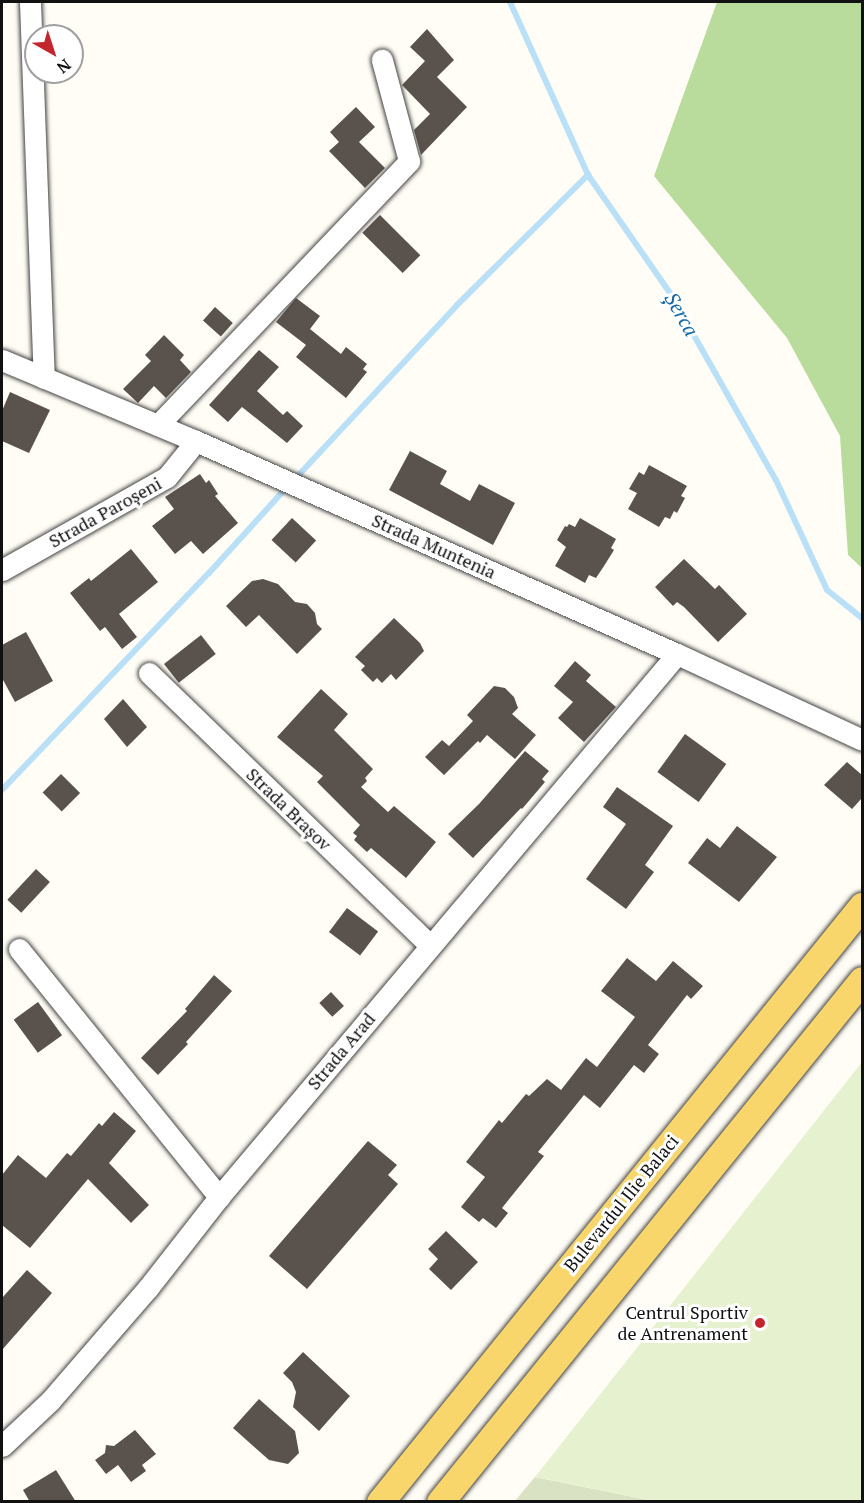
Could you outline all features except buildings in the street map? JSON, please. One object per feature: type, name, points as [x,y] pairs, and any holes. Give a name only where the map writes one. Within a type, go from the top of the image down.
[{"type":"main road","name":"Bulevardul Ilie Balaci","points":[[380,1502],[862,906]]},
{"type":"main road","points":[[440,1502],[862,980]]},
{"type":"street","points":[[30,2],[44,378]]},
{"type":"street","points":[[158,425],[409,161],[382,60]]},
{"type":"street","name":"Strada Muntenia","points":[[2,360],[196,441],[677,654],[862,740]]},
{"type":"street","name":"Strada Paroșeni","points":[[2,570],[167,477],[196,441]]},
{"type":"street","name":"Strada Arad","points":[[2,1446],[50,1401],[148,1288],[219,1197],[677,654]]},
{"type":"street","name":"Strada Brașov","points":[[149,673],[430,945]]},
{"type":"street","points":[[19,948],[219,1197]]},
{"type":"green space","points":[[717,2],[862,2],[862,568],[848,555],[840,436],[787,338],[654,176]]},
{"type":"green space","name":"Centrul Sportiv de Antrenament","points":[[862,1062],[862,1501],[653,1501],[535,1477]]},
{"type":"green space","points":[[535,1477],[653,1501],[514,1502]]},
{"type":"waterway","name":"Șerca","points":[[510,2],[588,175],[670,293],[776,480],[827,590],[862,618]]},
{"type":"waterway","points":[[294,480],[457,305],[588,175]]},
{"type":"waterway","points":[[2,790],[209,573],[287,487]]},
{"type":"place","name":"Centrul Sportiv de Antrenament","points":[[760,1323]]}]
